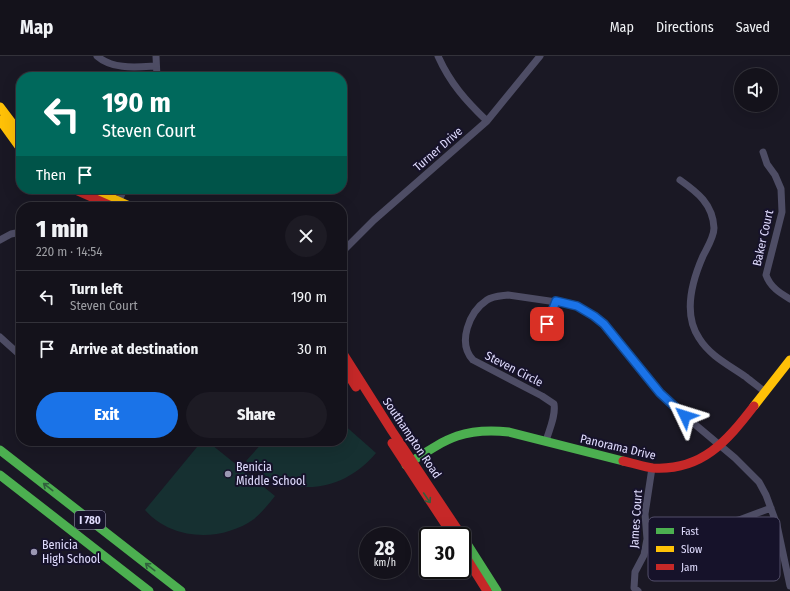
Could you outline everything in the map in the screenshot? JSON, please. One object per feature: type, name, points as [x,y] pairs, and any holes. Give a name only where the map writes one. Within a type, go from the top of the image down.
[{"type":"main road","points":[[0,107],[16,128]]},
{"type":"main road","points":[[0,120],[16,142]]},
{"type":"main road","points":[[86,194],[108,202]]},
{"type":"main road","points":[[99,194],[111,202]]},
{"type":"main road","name":"Southampton Road","points":[[347,360],[448,527]]},
{"type":"main road","name":"Panorama Drive","points":[[409,463],[444,440],[463,433],[491,429],[509,432],[652,468],[677,467],[696,461],[714,451],[728,439],[789,362]]},
{"type":"main road","name":"Southampton Road","points":[[347,372],[409,463],[419,470],[456,527]]},
{"type":"main road","name":"I 780","points":[[0,450],[181,591]]},
{"type":"main road","name":"I 780","points":[[0,475],[149,591]]},
{"type":"main road","name":"Southampton Road","points":[[471,550],[497,591]]},
{"type":"main road","points":[[471,565],[487,591]]},
{"type":"street","points":[[97,56],[113,64],[122,66],[156,66]]},
{"type":"street","points":[[156,56],[157,72]]},
{"type":"street","points":[[438,56],[450,80],[458,91],[487,121]]},
{"type":"street","name":"Turner Drive","points":[[347,247],[374,220],[487,121],[540,56]]},
{"type":"street","name":"Baker Court","points":[[763,152],[767,164],[775,175],[781,189],[782,212],[766,275],[768,282],[779,293],[790,299]]},
{"type":"street","points":[[680,180],[698,193],[712,217],[714,230],[702,258],[690,298],[693,325],[698,337],[707,350],[765,392]]},
{"type":"street","points":[[0,240],[16,233]]},
{"type":"street","name":"Steven Circle","points":[[546,441],[554,404],[542,396],[474,360],[470,356],[465,336],[468,327],[476,311],[487,300],[497,296],[508,295],[556,301],[577,306],[594,316],[604,324],[660,393],[751,472],[760,482],[774,517]]},
{"type":"street","points":[[543,335],[556,301]]},
{"type":"street","points":[[0,337],[16,351]]},
{"type":"street","name":"James Court","points":[[638,591],[634,588],[634,577],[644,555],[647,539],[645,514],[652,468]]},
{"type":"street","points":[[747,517],[771,508]]},
{"type":"street","name":"Steven Circle","points":[[780,539],[790,586]]},
{"type":"green space","points":[[347,427],[376,453],[366,464],[354,473],[330,484],[316,487],[288,485],[274,480],[260,472],[246,461],[260,446],[347,446]]},
{"type":"green space","points":[[213,446],[275,496],[254,519],[227,532],[198,535],[183,533],[169,528],[156,520],[145,510],[197,447]]},
{"type":"traffic: fast","points":[[406,465],[443,442],[454,437],[492,431],[509,432],[623,461]]},
{"type":"traffic: fast","points":[[0,450],[181,591]]},
{"type":"traffic: fast","points":[[0,475],[149,591]]},
{"type":"traffic: fast","points":[[471,550],[497,591]]},
{"type":"traffic: slow","points":[[0,107],[16,128]]},
{"type":"traffic: slow","points":[[0,120],[16,142]]},
{"type":"traffic: slow","points":[[102,194],[121,202]]},
{"type":"traffic: slow","points":[[754,406],[790,360]]},
{"type":"traffic: jam","points":[[84,194],[103,202]]},
{"type":"traffic: jam","points":[[347,360],[456,527]]},
{"type":"traffic: jam","points":[[347,373],[356,387]]},
{"type":"traffic: jam","points":[[623,461],[646,467],[670,468],[699,459],[723,442],[754,406]]},
{"type":"traffic: jam","points":[[392,443],[447,527]]},
{"type":"traffic: jam","points":[[471,565],[487,591]]},
{"type":"place","name":"Benicia Middle School","points":[[228,474]]},
{"type":"place","name":"Benicia High School","points":[[34,552]]},
{"type":"route","points":[[547,324],[556,301],[577,306],[594,316],[604,324],[660,393],[685,416]]}]
